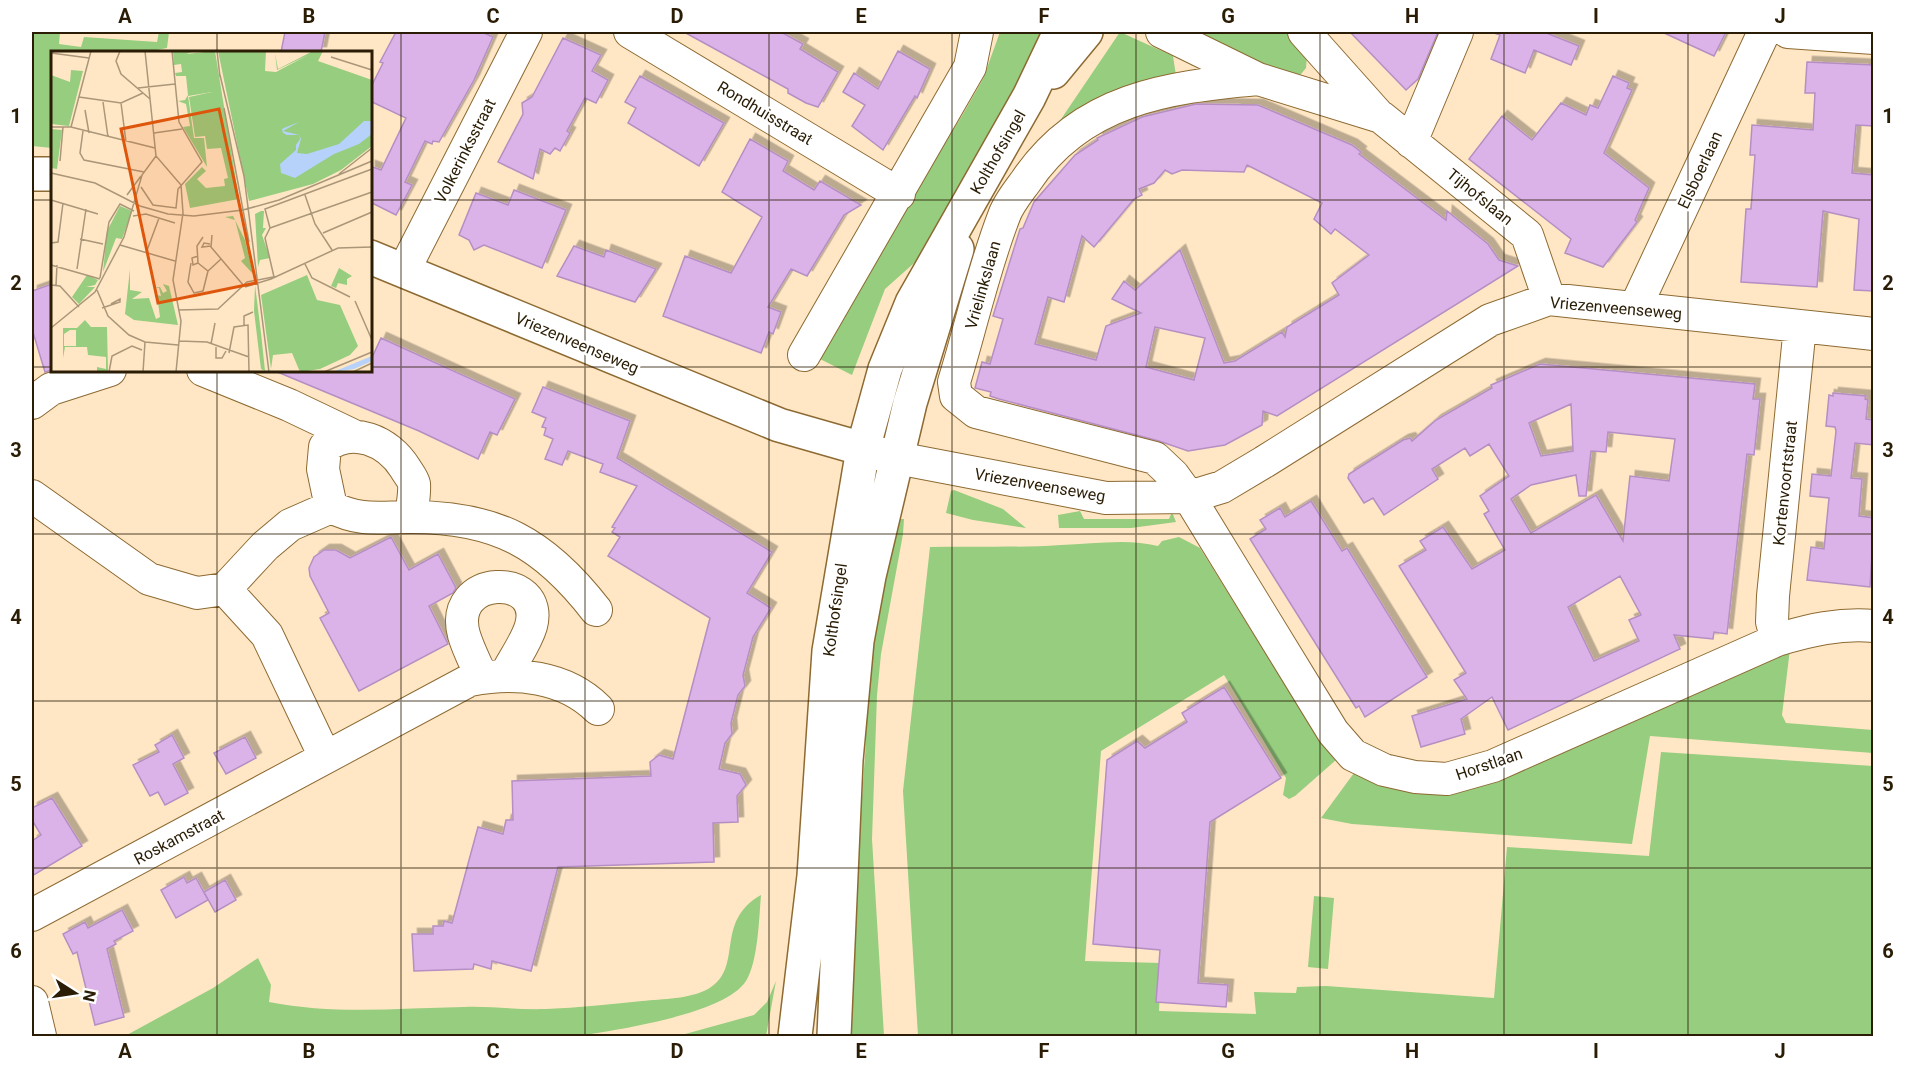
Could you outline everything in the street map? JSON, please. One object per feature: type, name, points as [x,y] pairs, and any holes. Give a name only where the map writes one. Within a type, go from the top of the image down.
[{"type":"main road","name":"Kolthofsingel","points":[[795,1036],[814,876],[829,651],[863,449],[885,369],[912,303],[1029,97],[1060,32]]},
{"type":"main road","name":"Kolthofsingel","points":[[1029,97],[1086,32]]},
{"type":"main road","points":[[32,174],[51,174]]},
{"type":"main road","name":"Kolthofsingel","points":[[834,1036],[846,760],[857,641],[869,576],[910,402],[956,255],[967,207]]},
{"type":"main road","name":"Vriezenveenseweg","points":[[372,258],[779,425],[897,458]]},
{"type":"street","name":"Volkerinksstraat","points":[[404,270],[526,32]]},
{"type":"street","name":"Rondhuisstraat","points":[[630,32],[899,194]]},
{"type":"street","points":[[804,355],[899,194],[970,66],[977,32]]},
{"type":"street","name":"Tijhofslaan","points":[[1162,32],[1258,79],[1381,117]]},
{"type":"street","name":"Tijhofslaan","points":[[1304,32],[1381,117],[1527,235],[1549,299]]},
{"type":"street","points":[[1412,142],[1457,32]]},
{"type":"street","name":"Elsboerlaan","points":[[1635,308],[1764,32]]},
{"type":"street","points":[[1788,32],[1874,38]]},
{"type":"street","name":"Vrielinkslaan","points":[[1189,497],[1173,475],[1155,458],[976,412],[963,404],[956,396],[954,382],[1004,214],[1038,163],[1057,144],[1111,108],[1141,96],[1202,84],[1258,79]]},
{"type":"street","name":"Vriezenveenseweg","points":[[897,458],[1106,498],[1189,497],[1222,487],[1490,320],[1549,299],[1874,334]]},
{"type":"street","name":"Kortenvoortstraat","points":[[1777,640],[1772,622],[1773,596],[1800,326]]},
{"type":"street","points":[[32,403],[51,389],[104,372]]},
{"type":"street","points":[[208,372],[289,405],[354,436],[371,439],[397,455],[414,482],[411,517]]},
{"type":"street","points":[[331,507],[323,469],[325,447],[335,439],[354,436]]},
{"type":"street","points":[[32,496],[149,579],[196,593],[225,589],[265,546],[290,525],[331,507]]},
{"type":"street","name":"Horstlaan","points":[[1189,497],[1333,732],[1353,755],[1384,770],[1414,777],[1447,779],[1493,766],[1777,640],[1811,630],[1854,624],[1874,626]]},
{"type":"street","points":[[331,507],[351,517],[411,517],[477,522],[512,536],[551,559],[574,582],[596,610]]},
{"type":"street","points":[[225,589],[267,635],[325,757]]},
{"type":"street","name":"Roskamstraat","points":[[32,915],[470,680],[521,676],[556,684],[588,699],[598,710]]},
{"type":"street","points":[[32,1002],[40,1036]]},
{"type":"green space","points":[[32,32],[60,32],[59,44],[81,47],[84,37],[157,42],[159,32],[169,32],[167,48],[151,51],[51,51],[51,148],[32,146]]},
{"type":"green space","points":[[1000,32],[1053,32],[922,256],[885,289],[852,375],[814,356],[963,114],[983,79]]},
{"type":"green space","points":[[1120,32],[1173,56],[1177,82],[1055,128]]},
{"type":"green space","points":[[1184,32],[1286,32],[1307,56],[1306,68],[1301,74],[1289,78]]},
{"type":"green space","points":[[954,490],[1003,509],[1026,528],[973,520],[946,513],[951,491]]},
{"type":"green space","points":[[1080,511],[1084,519],[1169,519],[1172,512],[1176,522],[1131,528],[1059,528],[1058,515]]},
{"type":"green space","points":[[892,519],[904,519],[881,654],[877,695],[872,839],[884,1036],[845,1036],[851,843],[861,812],[866,741],[859,727]]},
{"type":"green space","points":[[1179,537],[1200,548],[1299,707],[1336,760],[1295,796],[1289,799],[1283,795],[1286,778],[1224,675],[1101,751],[1085,961],[1161,963],[1159,1011],[1256,1014],[1254,992],[1296,993],[1297,987],[1326,986],[1494,998],[1507,847],[1649,856],[1661,752],[1873,766],[1873,1036],[918,1036],[903,791],[930,547],[1122,542],[1158,546],[1162,541]]},
{"type":"green space","points":[[1790,649],[1782,715],[1786,723],[1873,730],[1873,753],[1650,736],[1632,844],[1352,824],[1321,818],[1354,773],[1394,788],[1437,793]]},
{"type":"green space","points":[[761,895],[755,952],[746,981],[734,993],[716,1003],[643,1025],[578,1036],[125,1036],[213,988],[258,958],[271,985],[269,1002],[293,1006],[342,1010],[474,1007],[546,1009],[684,997],[708,989],[719,980],[725,969],[738,918],[746,906]]},
{"type":"green space","points":[[1314,896],[1334,898],[1328,969],[1308,967]]},
{"type":"green space","points":[[776,981],[766,1036],[678,1036],[754,1015],[767,1002]]},
{"type":"building","points":[[285,32],[325,32],[321,51],[281,51]]},
{"type":"building","points":[[396,32],[482,32],[493,37],[474,80],[439,142],[433,141],[432,144],[425,141],[405,182],[412,185],[396,215],[372,203],[372,167],[381,170],[406,118],[372,102],[372,85],[383,63],[380,62]]},
{"type":"building","points":[[684,32],[781,32],[803,44],[800,49],[838,72],[818,107],[788,93],[788,89]]},
{"type":"building","points":[[1350,32],[1438,32],[1418,79],[1406,90]]},
{"type":"building","points":[[1491,32],[1544,32],[1579,46],[1571,65],[1534,50],[1525,73],[1491,59],[1500,35]]},
{"type":"building","points":[[1662,32],[1726,32],[1714,56]]},
{"type":"building","points":[[563,38],[601,55],[592,71],[608,80],[596,103],[585,98],[567,131],[570,133],[560,151],[555,148],[550,154],[540,149],[533,179],[498,162],[523,114],[522,103],[532,97]]},
{"type":"building","points":[[898,51],[930,69],[917,98],[915,96],[883,150],[852,126],[865,105],[843,92],[854,73],[878,89]]},
{"type":"building","points":[[1807,62],[1874,65],[1874,126],[1856,125],[1852,173],[1874,175],[1874,291],[1854,290],[1859,219],[1823,211],[1817,287],[1741,282],[1746,209],[1751,209],[1755,155],[1750,155],[1752,125],[1813,130],[1815,93],[1805,93]]},
{"type":"building","points":[[640,76],[724,123],[699,166],[628,123],[636,108],[625,102]]},
{"type":"building","points":[[1613,76],[1629,83],[1627,88],[1632,90],[1604,153],[1649,188],[1635,220],[1637,222],[1603,267],[1565,253],[1571,239],[1469,159],[1502,116],[1532,140],[1561,103],[1586,115],[1590,105],[1598,108]]},
{"type":"building","points":[[1196,104],[1258,105],[1352,145],[1361,152],[1359,154],[1446,220],[1447,211],[1488,244],[1499,260],[1518,266],[1277,416],[1263,411],[1262,425],[1225,445],[1188,451],[1159,441],[999,399],[990,396],[991,392],[975,388],[982,362],[990,364],[1003,319],[993,316],[1020,229],[1023,228],[1034,202],[1075,155],[1098,140],[1097,138],[1142,117]],"holes":[[[1247,165],[1322,203],[1314,219],[1331,234],[1335,229],[1369,255],[1332,283],[1339,295],[1287,327],[1285,337],[1282,332],[1235,361],[1224,363],[1180,250],[1135,290],[1124,281],[1112,299],[1141,313],[1106,326],[1096,360],[1035,344],[1048,297],[1064,302],[1082,236],[1094,247],[1134,199],[1142,195],[1139,189],[1154,183],[1165,170],[1172,174],[1182,170],[1244,172]],[[1155,327],[1205,338],[1194,380],[1146,367]]]},
{"type":"building","points":[[750,139],[788,161],[783,171],[814,190],[820,181],[861,205],[844,215],[807,276],[791,269],[768,307],[781,312],[773,334],[769,332],[761,353],[663,316],[685,256],[731,273],[762,217],[722,192]]},
{"type":"building","points":[[514,190],[566,210],[542,268],[484,245],[474,250],[469,240],[459,235],[476,193],[508,205]]},
{"type":"building","points":[[574,246],[604,257],[606,250],[656,269],[635,302],[557,276]]},
{"type":"building","points":[[51,284],[51,370],[45,372],[32,329],[32,291]]},
{"type":"building","points":[[381,338],[515,399],[497,435],[490,432],[478,459],[419,431],[277,372],[372,372],[372,358]]},
{"type":"building","points":[[1540,364],[1755,384],[1753,399],[1760,399],[1754,455],[1747,454],[1727,634],[1714,632],[1713,639],[1674,635],[1680,649],[1508,730],[1492,697],[1461,719],[1465,734],[1421,747],[1412,716],[1467,699],[1454,680],[1466,673],[1399,566],[1426,550],[1420,541],[1443,527],[1472,569],[1505,550],[1484,514],[1489,511],[1480,496],[1509,476],[1489,444],[1470,456],[1465,448],[1432,469],[1438,479],[1384,515],[1373,498],[1364,503],[1348,478],[1349,474],[1403,440],[1410,438],[1412,441],[1436,420],[1492,388],[1491,385]],"holes":[[[1571,404],[1573,451],[1541,456],[1529,423]],[[1608,432],[1675,439],[1669,481],[1630,476],[1623,541],[1596,495],[1531,533],[1511,499],[1531,485],[1576,475],[1579,496],[1586,496],[1591,451],[1606,452]],[[1620,576],[1641,615],[1629,620],[1639,641],[1594,661],[1568,607]]]},
{"type":"building","points":[[543,387],[630,421],[617,458],[772,552],[747,593],[771,608],[753,637],[743,675],[745,686],[738,695],[731,723],[732,734],[725,743],[719,769],[740,774],[746,785],[737,796],[738,822],[713,823],[714,862],[558,867],[531,971],[492,961],[491,969],[474,964],[473,969],[414,971],[412,934],[433,934],[433,926],[443,926],[444,921],[452,923],[478,827],[503,834],[506,820],[513,820],[512,781],[651,776],[650,762],[659,755],[673,759],[710,618],[608,556],[620,537],[612,532],[615,528],[612,527],[637,486],[600,472],[603,464],[568,451],[562,465],[545,459],[553,439],[544,435],[546,428],[542,427],[546,418],[532,412]]},
{"type":"building","points":[[1833,393],[1866,396],[1865,399],[1868,400],[1866,419],[1874,420],[1874,445],[1855,443],[1851,478],[1862,479],[1859,516],[1874,518],[1870,587],[1807,580],[1811,547],[1824,549],[1829,498],[1810,496],[1812,474],[1831,476],[1836,431],[1835,427],[1826,426],[1829,395],[1833,396]]},
{"type":"building","points":[[1311,501],[1342,551],[1347,548],[1427,677],[1365,717],[1359,706],[1356,708],[1250,539],[1266,529],[1260,520],[1280,508],[1285,517]]},
{"type":"building","points":[[391,537],[409,570],[438,554],[456,588],[453,593],[429,606],[448,644],[359,691],[320,618],[329,613],[310,576],[309,568],[314,557],[324,550],[336,550],[350,558]]},
{"type":"building","points":[[1224,687],[1281,778],[1210,822],[1198,983],[1228,985],[1226,1007],[1156,1002],[1160,950],[1093,944],[1107,760],[1137,741],[1145,748],[1187,722],[1182,713]]},
{"type":"building","points":[[172,735],[184,758],[173,764],[188,793],[165,805],[158,792],[150,796],[133,765],[159,752],[155,745]]},
{"type":"building","points":[[245,737],[256,758],[226,774],[214,753]]},
{"type":"building","points":[[52,798],[82,846],[32,876],[32,841],[41,835],[32,820],[32,808]]},
{"type":"building","points":[[184,877],[187,883],[196,878],[208,900],[176,918],[161,890]]},
{"type":"building","points":[[225,880],[236,900],[215,912],[204,892]]},
{"type":"building","points":[[122,910],[133,931],[114,941],[116,944],[107,949],[124,1017],[95,1025],[77,952],[73,954],[63,934],[85,922],[88,928]]}]
